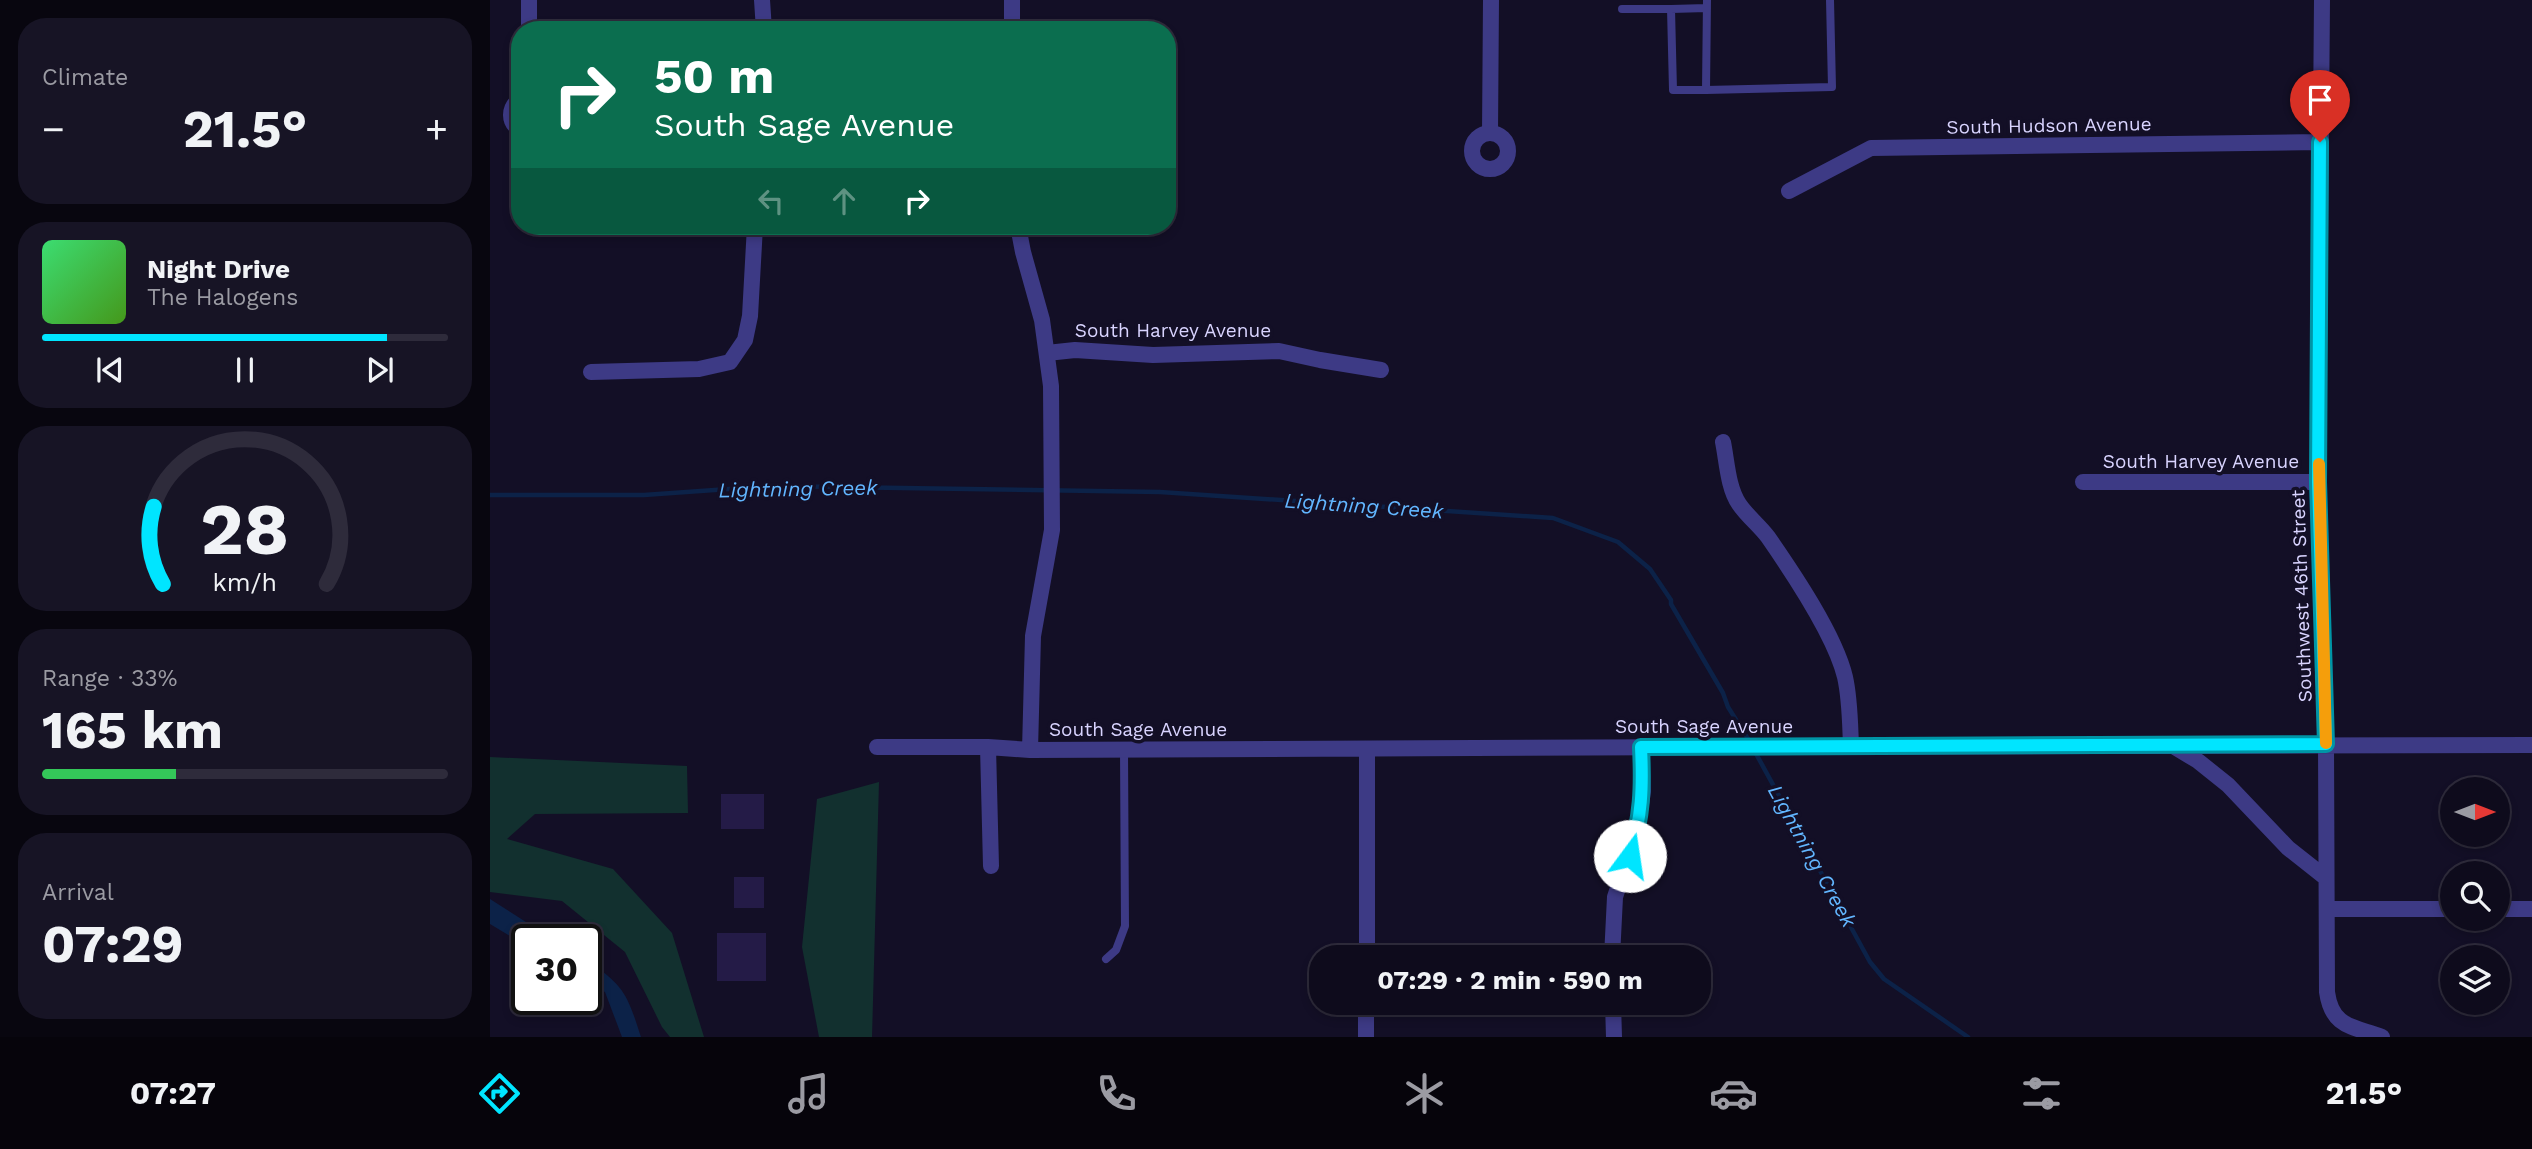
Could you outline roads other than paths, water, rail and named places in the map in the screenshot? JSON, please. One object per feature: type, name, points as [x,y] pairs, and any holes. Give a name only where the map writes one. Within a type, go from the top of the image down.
[{"type":"street","points":[[529,0],[529,21]]},
{"type":"street","points":[[761,0],[763,21]]},
{"type":"street","points":[[1012,0],[1012,21]]},
{"type":"street","points":[[1490,133],[1491,0]]},
{"type":"street","name":"Southwest 46th Street","points":[[2322,0],[2318,482],[2326,744],[2328,992],[2331,1011],[2339,1020],[2382,1037]]},
{"type":"street","name":"South Hudson Avenue","points":[[1789,191],[1871,148],[2320,142]]},
{"type":"street","points":[[591,372],[699,369],[730,362],[745,340],[750,316],[754,235]]},
{"type":"street","points":[[1020,235],[1042,320],[1051,386],[1052,530],[1032,636],[1030,750]]},
{"type":"street","name":"South Harvey Avenue","points":[[1047,353],[1075,350],[1153,355],[1279,351],[1381,370]]},
{"type":"street","points":[[1723,443],[1738,504],[1765,533],[1795,577],[1841,664],[1850,717],[1851,746]]},
{"type":"street","name":"South Harvey Avenue","points":[[2083,482],[2318,482]]},
{"type":"street","name":"South Sage Avenue","points":[[877,747],[1367,751],[1817,746],[2532,745]]},
{"type":"street","points":[[2173,746],[2220,778],[2288,848],[2326,878]]},
{"type":"street","points":[[988,747],[991,866]]},
{"type":"street","points":[[1613,945],[1615,897],[1637,830],[1643,791],[1641,747]]},
{"type":"street","points":[[1367,751],[1367,945]]},
{"type":"street","points":[[2327,909],[2440,909]]},
{"type":"street","points":[[2510,909],[2532,909]]},
{"type":"street","points":[[1366,1015],[1366,1037]]},
{"type":"street","points":[[1613,1015],[1614,1037]]},
{"type":"lane","points":[[1671,9],[1673,90],[1832,87],[1830,0]]},
{"type":"lane","points":[[1622,9],[1671,9],[1707,4],[1706,90]]},
{"type":"lane","points":[[1105,959],[1116,950],[1125,926],[1124,750]]},
{"type":"water","points":[[490,899],[529,924],[511,924],[511,936],[490,924]]},
{"type":"water","points":[[602,972],[623,992],[641,1037],[622,1037],[602,990]]},
{"type":"waterway","name":"Lightning Creek","points":[[490,495],[644,495],[771,486],[1160,492],[1553,518],[1618,542],[1650,569],[1671,600],[1723,693],[1728,707],[1750,742]]},
{"type":"waterway","name":"Lightning Creek","points":[[1754,750],[1870,962],[1884,979],[1968,1037]]}]
